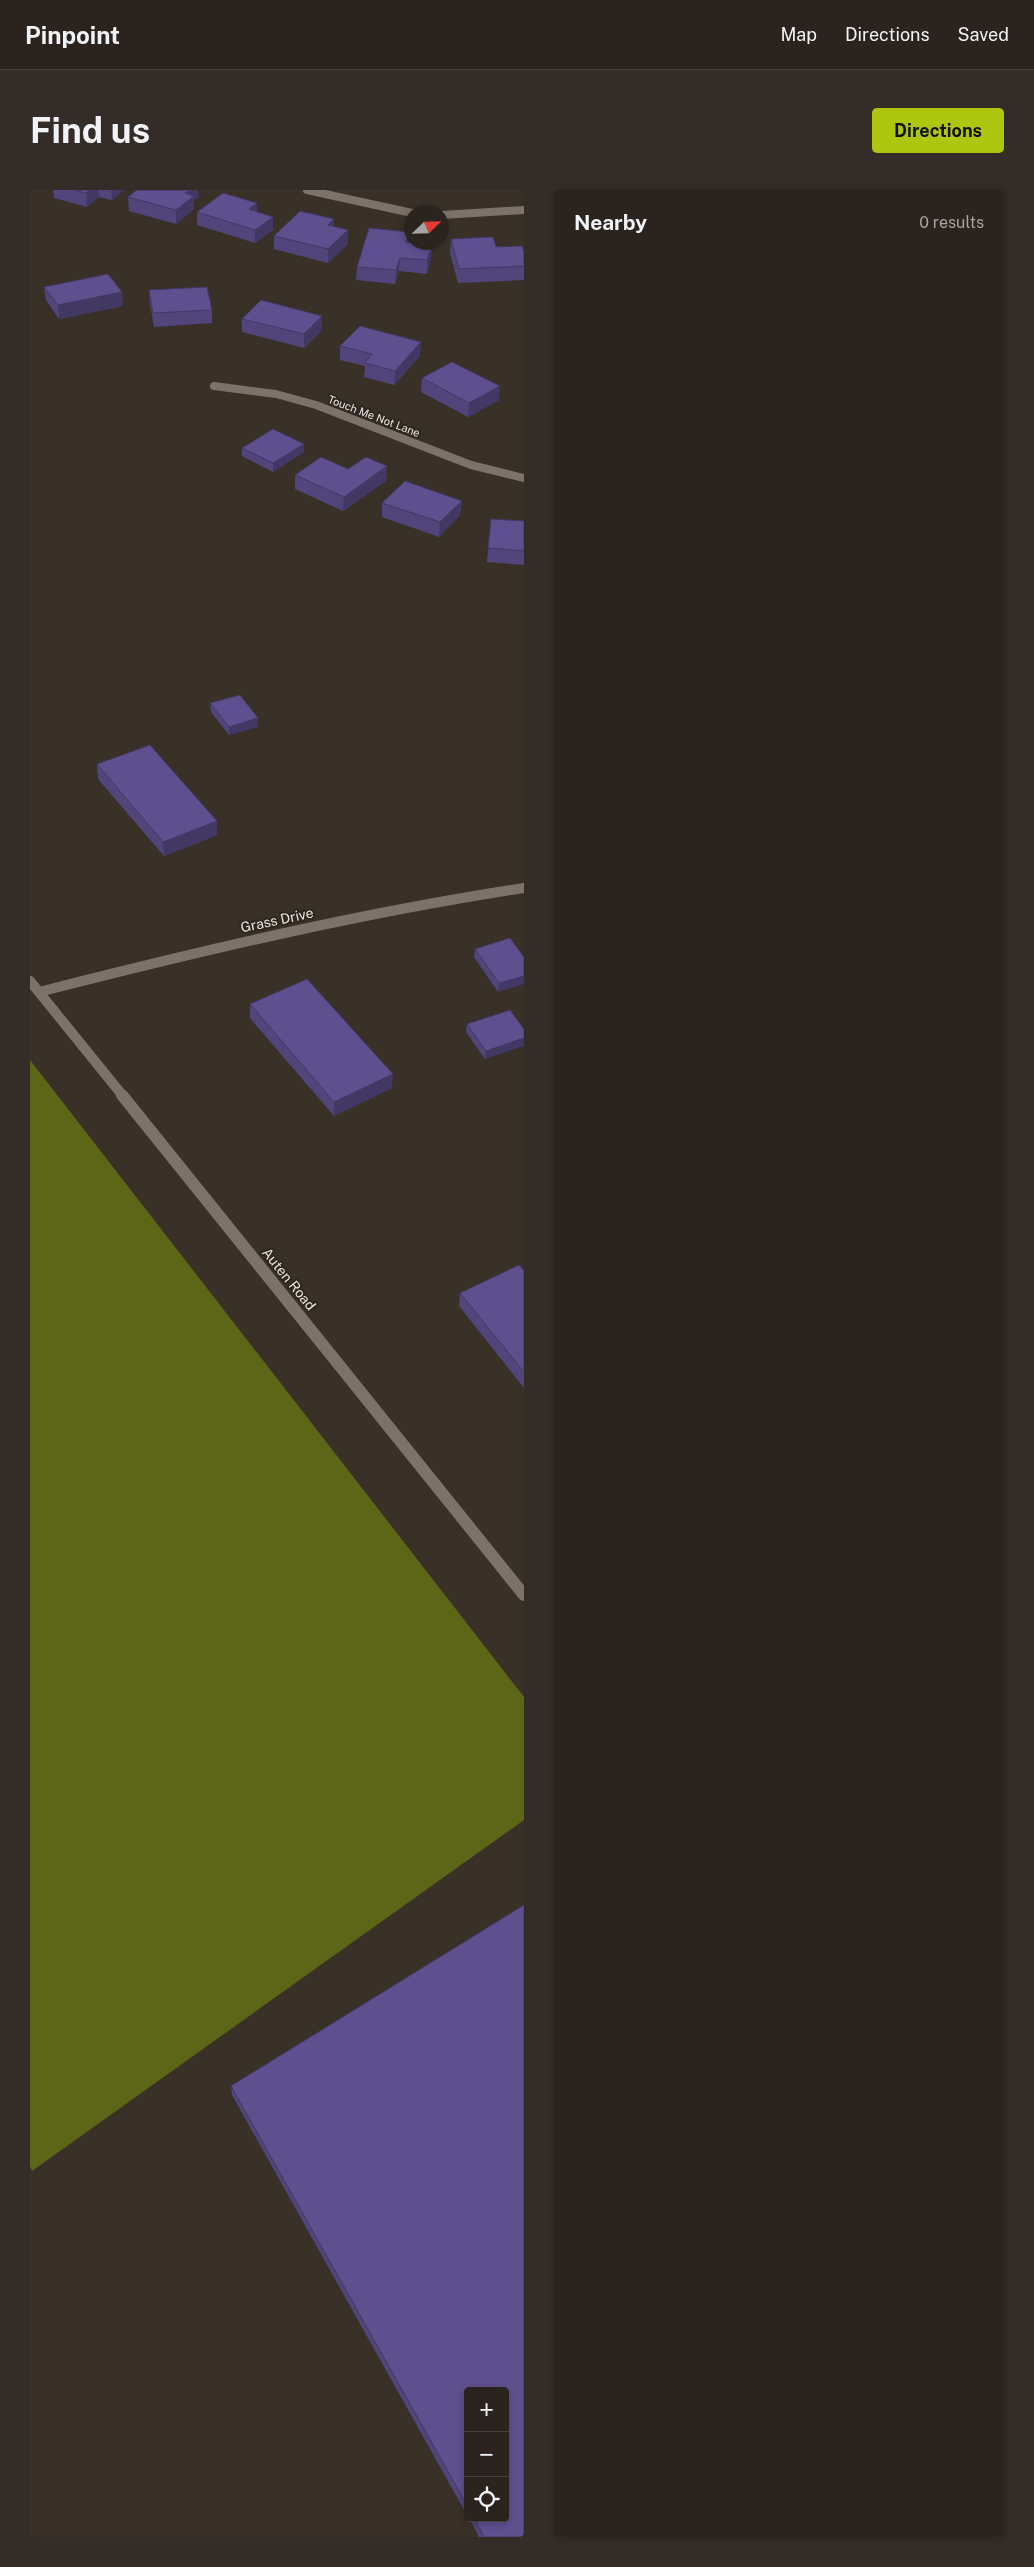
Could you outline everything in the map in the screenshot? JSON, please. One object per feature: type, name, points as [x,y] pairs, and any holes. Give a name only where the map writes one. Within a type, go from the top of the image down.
[{"type":"street","points":[[308,190],[404,211]]},
{"type":"street","points":[[449,215],[524,210]]},
{"type":"street","name":"Touch Me Not Lane","points":[[214,386],[276,394],[316,405],[471,465],[524,478]]},
{"type":"street","name":"Grass Drive","points":[[39,992],[200,951],[314,925],[524,888]]},
{"type":"street","name":"Auten Road","points":[[30,981],[524,1595]]},
{"type":"green space","points":[[30,1060],[524,1697],[524,1820],[32,2171],[30,2166]]},
{"type":"building","points":[[74,190],[90,190],[86,193]]},
{"type":"building","points":[[137,190],[190,190],[185,193],[194,196],[176,210],[128,197]]},
{"type":"building","points":[[223,193],[257,203],[249,209],[273,217],[255,230],[197,212]]},
{"type":"building","points":[[300,211],[334,219],[328,225],[348,230],[328,249],[274,236]]},
{"type":"building","points":[[369,228],[404,232],[404,250],[430,250],[427,260],[400,258],[396,270],[357,267]]},
{"type":"building","points":[[493,237],[496,247],[522,246],[524,266],[459,269],[451,239]]},
{"type":"building","points":[[108,274],[122,292],[58,305],[44,287]]},
{"type":"building","points":[[207,287],[212,310],[153,313],[149,290]]},
{"type":"building","points":[[261,300],[322,316],[304,334],[242,319]]},
{"type":"building","points":[[360,326],[421,342],[395,371],[365,363],[372,354],[340,346]]},
{"type":"building","points":[[452,362],[500,386],[469,403],[422,378]]},
{"type":"building","points":[[273,429],[304,444],[273,463],[242,448]]},
{"type":"building","points":[[321,457],[348,469],[366,457],[387,466],[344,497],[295,475]]},
{"type":"building","points":[[405,481],[462,501],[440,522],[382,503]]},
{"type":"building","points":[[491,519],[524,521],[524,551],[488,548]]},
{"type":"building","points":[[240,695],[258,718],[229,727],[210,703]]},
{"type":"building","points":[[150,745],[217,821],[163,842],[97,764]]},
{"type":"building","points":[[510,938],[524,957],[524,976],[499,983],[475,949]]},
{"type":"building","points":[[307,979],[393,1074],[334,1102],[250,1004]]},
{"type":"building","points":[[510,1010],[524,1029],[524,1038],[486,1051],[467,1024]]},
{"type":"building","points":[[519,1265],[524,1271],[524,1372],[460,1293]]},
{"type":"building","points":[[524,1905],[524,2537],[484,2537],[476,2522],[509,2522],[509,2387],[464,2387],[464,2500],[231,2086]]}]
